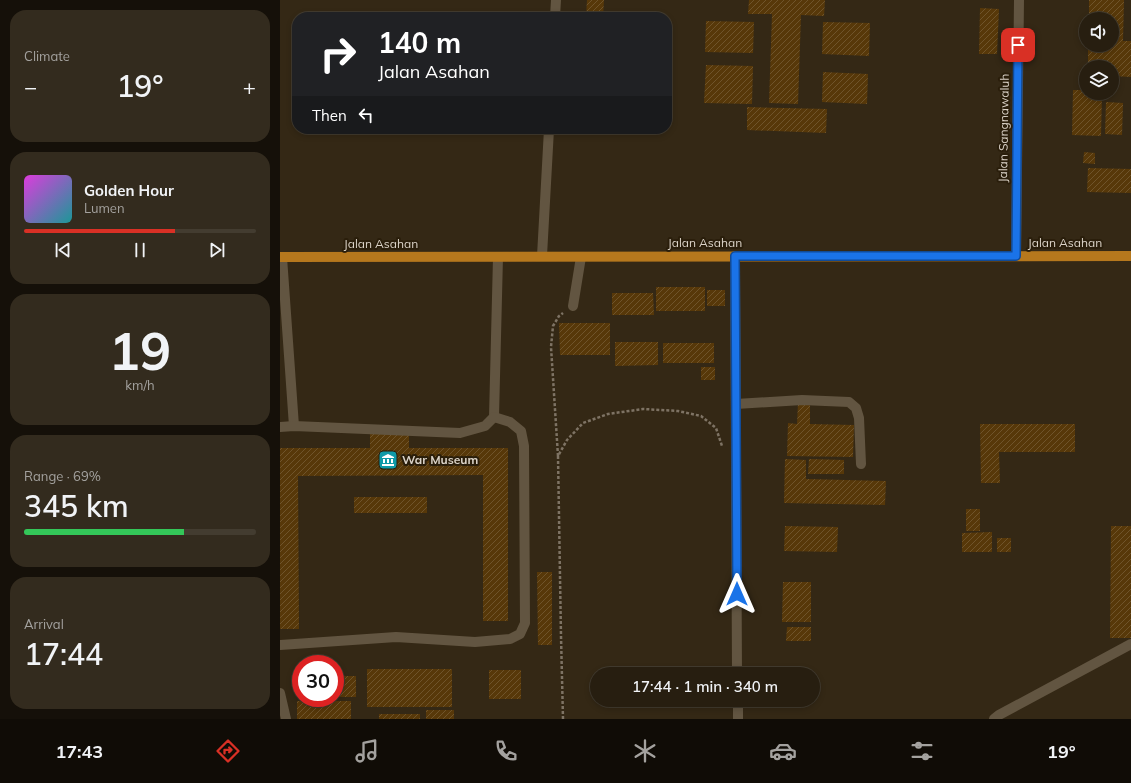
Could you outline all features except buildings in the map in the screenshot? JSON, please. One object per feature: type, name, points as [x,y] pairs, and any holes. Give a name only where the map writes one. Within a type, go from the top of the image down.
[{"type":"main road","name":"Jalan Asahan","points":[[281,257],[1131,256]]},
{"type":"street","points":[[555,12],[556,0]]},
{"type":"street","name":"Jalan Sangnawaluh","points":[[1016,256],[1019,0]]},
{"type":"street","points":[[542,256],[549,134]]},
{"type":"street","points":[[735,256],[738,667]]},
{"type":"street","points":[[281,257],[294,426]]},
{"type":"street","points":[[280,427],[294,426],[460,433],[485,426],[494,416],[498,257]]},
{"type":"street","points":[[573,306],[581,257]]},
{"type":"street","points":[[736,404],[802,400],[849,402],[856,408],[860,418],[861,464]]},
{"type":"street","points":[[280,645],[396,637],[475,642],[510,639],[520,634],[525,623],[524,446],[521,431],[510,422],[494,416]]},
{"type":"street","points":[[994,719],[1131,644]]},
{"type":"street","points":[[280,694],[286,719]]},
{"type":"street","points":[[738,707],[738,719]]},
{"type":"path","points":[[563,719],[558,456],[551,347],[553,326],[559,316],[573,306]]},
{"type":"path","points":[[558,456],[567,440],[583,422],[608,414],[643,409],[678,411],[700,416],[716,428],[723,449]]},
{"type":"place","name":"War Museum","points":[[388,460]]},
{"type":"route","points":[[737,594],[735,256],[1016,256],[1018,45]]}]
